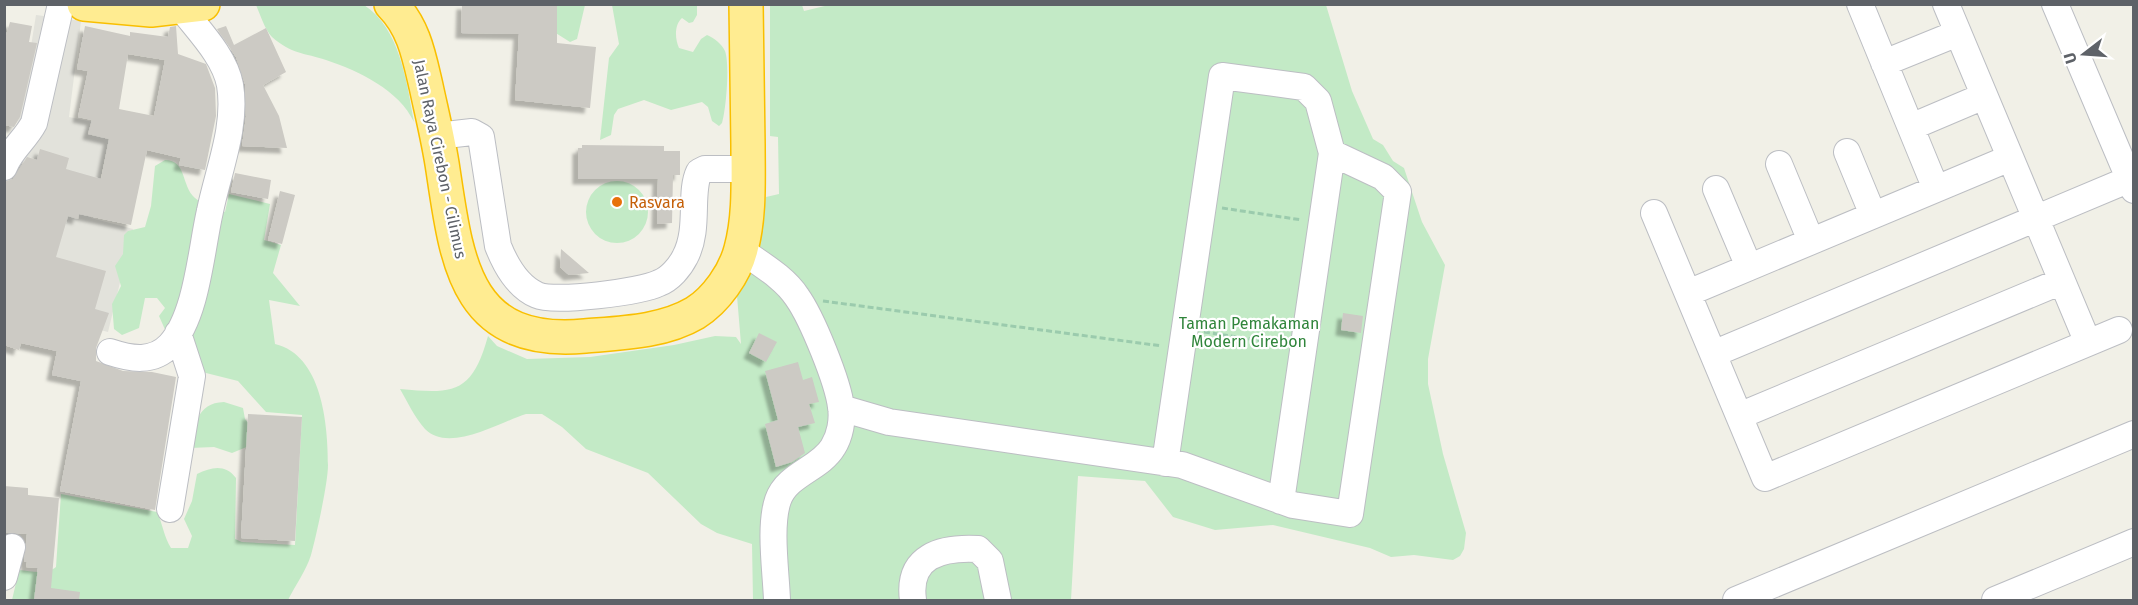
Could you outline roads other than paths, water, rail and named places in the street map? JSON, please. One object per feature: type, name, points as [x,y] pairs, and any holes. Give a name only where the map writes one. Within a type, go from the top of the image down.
[{"type":"highway","points":[[84,4],[134,10],[193,7]]},
{"type":"highway","name":"Jalan Raya Cirebon - Cilimus","points":[[397,6],[414,39],[437,136],[456,247],[472,290],[486,309],[514,329],[533,335],[567,338],[639,331],[681,320],[702,309],[725,284],[741,249],[748,169],[746,4]]},
{"type":"street","points":[[4,167],[14,147],[28,135],[33,123],[62,4]]},
{"type":"street","points":[[1860,4],[1936,189]]},
{"type":"street","points":[[1946,4],[2088,343]]},
{"type":"street","points":[[1713,354],[2036,219],[2132,184],[2055,4]]},
{"type":"street","points":[[111,352],[128,358],[145,359],[161,353],[178,333],[194,286],[210,177],[227,138],[230,87],[227,72],[193,7]]},
{"type":"street","points":[[1884,63],[1958,33]]},
{"type":"street","points":[[1165,463],[1222,76],[1304,87],[1318,101],[1332,153],[1281,501]]},
{"type":"street","points":[[1911,127],[1984,96]]},
{"type":"street","points":[[437,136],[472,132],[481,137],[498,246],[504,261],[526,289],[540,297],[558,299],[646,288],[661,283],[676,270],[685,257],[693,237],[699,172],[748,169]]},
{"type":"street","points":[[1847,152],[1873,215]]},
{"type":"street","points":[[842,408],[889,422],[1182,465],[1281,501],[1350,514],[1398,192],[1383,177],[1332,153]]},
{"type":"street","points":[[1688,292],[2010,158]]},
{"type":"street","points":[[1779,164],[1811,241]]},
{"type":"street","points":[[1716,189],[1749,267]]},
{"type":"street","points":[[1654,213],[1765,478],[2119,330]]},
{"type":"street","points":[[741,249],[786,283],[798,297],[822,352],[842,408],[840,433],[833,448],[785,487],[778,499],[775,514],[777,600]]},
{"type":"street","points":[[1739,416],[2062,280]]},
{"type":"street","points":[[170,509],[192,376],[178,333]]},
{"type":"street","points":[[1736,600],[2133,434]]},
{"type":"street","points":[[1995,600],[2133,542]]},
{"type":"street","points":[[4,577],[12,548]]},
{"type":"street","points":[[914,600],[912,582],[926,559],[944,550],[963,548],[978,549],[990,561],[998,600]]},
{"type":"place","name":"Rasvara","points":[[617,202]]},
{"type":"park label","name":"Taman Pemakaman Modern Cirebon","points":[[1249,332]]}]
